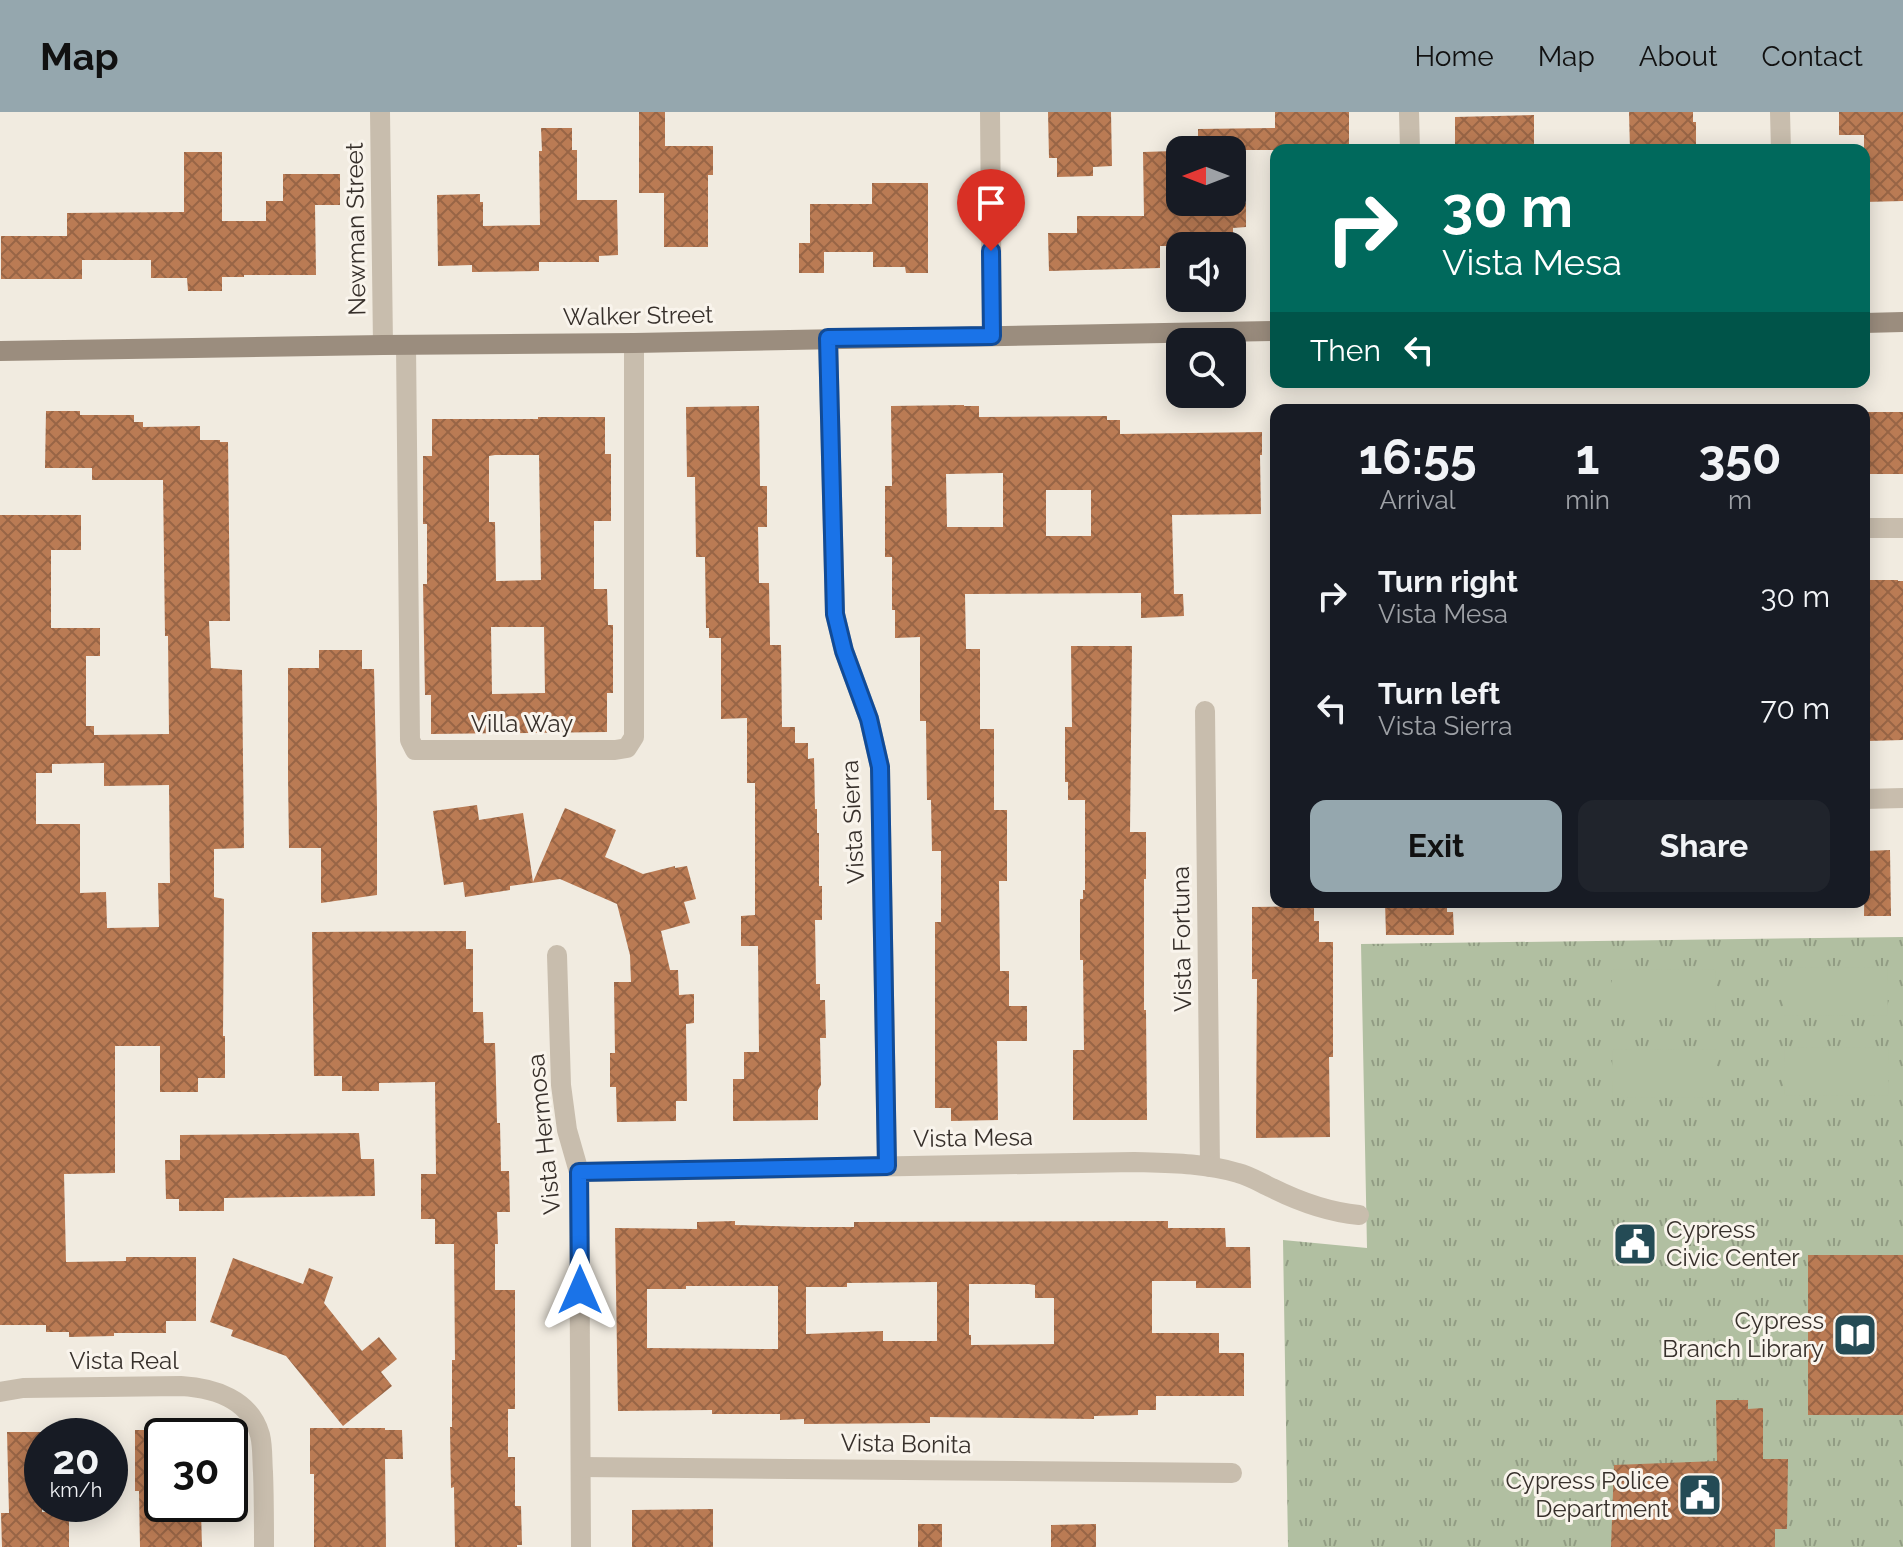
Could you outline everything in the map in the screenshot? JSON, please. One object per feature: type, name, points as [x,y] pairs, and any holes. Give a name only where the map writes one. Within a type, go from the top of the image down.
[{"type":"main road","points":[[1870,323],[1903,322]]},
{"type":"main road","name":"Walker Street","points":[[0,351],[1270,331]]},
{"type":"street","name":"Newman Street","points":[[380,112],[383,345]]},
{"type":"street","points":[[990,112],[992,336]]},
{"type":"street","points":[[1409,112],[1410,144]]},
{"type":"street","points":[[1780,112],[1781,144]]},
{"type":"street","name":"Vista Sierra","points":[[828,338],[835,614],[844,651],[869,719],[880,767],[887,1166]]},
{"type":"street","name":"Villa Way","points":[[406,345],[412,746],[415,750],[615,750],[627,748],[634,737],[634,343]]},
{"type":"street","points":[[1870,528],[1903,528]]},
{"type":"street","name":"Vista Fortuna","points":[[1205,711],[1210,1167]]},
{"type":"street","points":[[1870,799],[1903,798]]},
{"type":"street","name":"Vista Hermosa","points":[[557,955],[561,1085],[567,1130],[579,1172],[581,1547]]},
{"type":"street","name":"Vista Mesa","points":[[579,1172],[1134,1162],[1210,1167],[1239,1173],[1323,1209],[1359,1215]]},
{"type":"street","name":"Vista Real","points":[[0,1392],[23,1388],[200,1387],[230,1397],[252,1419],[260,1435],[264,1547]]},
{"type":"street","name":"Vista Bonita","points":[[581,1467],[1232,1473]]},
{"type":"green space","name":"Cypress Civic Center","points":[[1903,937],[1903,1547],[1288,1547],[1283,1240],[1367,1248],[1361,944]]},
{"type":"green space","points":[[1887,967],[1888,1015],[1783,1016],[1783,968]]},
{"type":"green space","points":[[1715,969],[1716,1017],[1612,1017],[1612,970]]},
{"type":"green space","points":[[1888,1047],[1889,1095],[1785,1096],[1784,1048]]},
{"type":"green space","points":[[1717,1049],[1717,1097],[1613,1098],[1612,1050]]},
{"type":"building","points":[[639,112],[665,112],[665,146],[713,146],[713,175],[708,175],[708,247],[664,247],[664,193],[639,193]]},
{"type":"building","points":[[1048,112],[1111,112],[1112,166],[1093,167],[1093,176],[1057,177],[1057,158],[1049,158]]},
{"type":"building","points":[[1275,112],[1349,112],[1349,144],[1270,144],[1270,150],[1246,150],[1246,136],[1198,136],[1198,129],[1275,128]]},
{"type":"building","points":[[1629,112],[1693,112],[1696,144],[1630,144]]},
{"type":"building","points":[[1839,112],[1903,112],[1903,201],[1870,202],[1870,144],[1864,144],[1864,135],[1839,135]]},
{"type":"building","points":[[1534,115],[1534,144],[1455,144],[1455,117]]},
{"type":"building","points":[[541,128],[572,128],[572,150],[577,150],[577,200],[617,200],[618,255],[599,256],[599,262],[539,262],[539,271],[472,272],[472,265],[438,266],[437,195],[480,194],[483,226],[540,225]]},
{"type":"building","points":[[1166,151],[1166,216],[1246,216],[1246,227],[1233,228],[1233,232],[1166,232],[1166,246],[1160,246],[1160,268],[1049,271],[1048,233],[1077,233],[1077,216],[1144,216],[1143,152]]},
{"type":"building","points":[[184,152],[222,152],[222,221],[266,221],[266,201],[283,201],[283,174],[340,174],[340,205],[315,205],[316,275],[222,277],[222,291],[188,291],[187,278],[151,278],[151,260],[82,260],[82,279],[1,279],[1,236],[67,236],[67,213],[184,212]]},
{"type":"building","points":[[872,183],[928,183],[928,273],[906,273],[905,267],[873,267],[873,252],[824,252],[824,273],[799,273],[799,243],[810,243],[810,204],[872,204]]},
{"type":"building","points":[[759,406],[760,486],[767,486],[767,527],[758,527],[759,583],[769,583],[770,645],[781,645],[782,727],[795,727],[795,743],[808,743],[808,759],[814,758],[819,886],[822,886],[822,920],[815,920],[816,984],[820,984],[820,1000],[825,1000],[826,1038],[820,1038],[818,1120],[733,1121],[733,1079],[744,1079],[744,1052],[759,1052],[758,946],[741,946],[741,916],[755,915],[755,783],[747,783],[747,718],[721,719],[721,638],[709,638],[709,628],[706,628],[705,557],[696,557],[695,477],[687,477],[686,407]]},
{"type":"building","points":[[891,406],[979,406],[979,417],[1107,416],[1107,420],[1120,420],[1120,434],[1262,432],[1261,514],[1172,515],[1174,594],[1183,594],[1184,616],[1141,618],[1141,593],[965,594],[966,649],[980,649],[980,729],[994,729],[994,810],[1007,810],[1007,881],[999,881],[1000,971],[1009,971],[1009,1006],[1027,1006],[1027,1041],[997,1041],[998,1120],[951,1121],[951,1108],[935,1108],[935,922],[941,922],[941,851],[932,851],[931,800],[927,800],[926,721],[920,721],[920,637],[895,638],[892,557],[885,557],[885,486],[892,486]],"holes":[[[1003,473],[1003,527],[947,527],[946,474]],[[1046,490],[1091,490],[1091,536],[1046,536]]]},
{"type":"building","points":[[46,411],[80,411],[80,415],[134,415],[134,422],[143,422],[143,427],[200,426],[200,440],[228,442],[230,621],[209,621],[211,668],[242,670],[244,848],[214,849],[214,897],[224,899],[225,1078],[198,1078],[198,1092],[160,1092],[160,1046],[115,1046],[115,1173],[64,1174],[66,1262],[126,1261],[126,1257],[196,1257],[196,1321],[166,1321],[166,1333],[69,1337],[69,1332],[46,1332],[46,1325],[0,1325],[0,515],[81,515],[81,550],[51,550],[51,628],[100,628],[100,656],[86,656],[86,726],[94,726],[94,735],[169,734],[163,480],[92,480],[92,468],[45,468]],"holes":[[[104,763],[104,786],[169,785],[170,883],[158,883],[159,927],[107,928],[106,892],[80,893],[80,824],[36,824],[36,773],[52,773],[52,764]]]},
{"type":"building","points":[[1870,412],[1903,412],[1903,474],[1870,474]]},
{"type":"building","points":[[605,417],[605,454],[611,454],[611,521],[594,521],[594,589],[607,589],[608,625],[613,625],[613,693],[607,693],[607,732],[431,734],[431,695],[425,695],[423,584],[427,584],[427,524],[423,524],[423,456],[432,456],[432,419]],"holes":[[[539,455],[541,580],[496,581],[495,522],[489,522],[489,456]],[[491,627],[544,627],[545,693],[492,694]]]},
{"type":"building","points":[[1870,580],[1903,581],[1903,740],[1870,741]]},
{"type":"building","points":[[1071,646],[1132,646],[1130,832],[1146,832],[1144,1010],[1147,1120],[1073,1120],[1073,1050],[1084,1050],[1080,899],[1083,899],[1085,890],[1085,800],[1068,800],[1068,782],[1065,782],[1065,727],[1072,727]]},
{"type":"building","points":[[319,650],[362,650],[362,669],[374,669],[377,809],[377,895],[321,903],[321,848],[289,848],[288,778],[288,668],[319,668]]},
{"type":"building","points":[[477,805],[479,820],[523,813],[533,882],[565,808],[616,830],[605,857],[643,874],[687,866],[696,899],[684,902],[690,923],[661,931],[670,970],[678,970],[679,995],[694,994],[694,1023],[686,1024],[687,1101],[676,1101],[676,1121],[617,1122],[616,1087],[610,1087],[610,1053],[615,1053],[614,982],[631,982],[630,955],[617,904],[560,879],[510,886],[510,890],[465,897],[463,882],[444,885],[433,811]]},
{"type":"building","points":[[1890,850],[1891,916],[1864,916],[1864,908],[1870,908],[1870,851]]},
{"type":"building","points":[[1252,907],[1314,908],[1314,921],[1319,921],[1319,942],[1333,942],[1330,1137],[1256,1138],[1257,979],[1252,979]]},
{"type":"building","points":[[1385,908],[1447,908],[1447,912],[1453,912],[1454,935],[1386,935]]},
{"type":"building","points":[[466,931],[466,949],[473,949],[473,1012],[483,1012],[484,1043],[495,1043],[501,1171],[509,1171],[510,1212],[497,1212],[495,1290],[515,1290],[515,1409],[508,1409],[508,1457],[515,1457],[515,1506],[521,1506],[522,1545],[517,1547],[455,1547],[450,1427],[452,1360],[455,1360],[454,1244],[435,1244],[435,1219],[421,1219],[421,1174],[436,1174],[435,1082],[379,1083],[379,1091],[342,1091],[342,1076],[314,1076],[312,932]]},
{"type":"building","points":[[359,1133],[361,1159],[374,1159],[375,1196],[224,1198],[224,1211],[179,1211],[179,1199],[166,1199],[165,1160],[180,1160],[180,1135]]},
{"type":"building","points":[[1168,1221],[1168,1228],[1225,1228],[1226,1247],[1250,1247],[1251,1288],[1196,1288],[1196,1281],[1152,1281],[1152,1333],[1219,1333],[1219,1353],[1244,1353],[1244,1396],[1156,1396],[1156,1410],[1138,1410],[1138,1415],[1094,1416],[1094,1419],[930,1417],[930,1423],[804,1424],[804,1419],[780,1420],[780,1414],[712,1414],[712,1410],[618,1411],[615,1228],[697,1229],[697,1222],[854,1227],[854,1222]],"holes":[[[937,1282],[937,1341],[883,1341],[883,1331],[806,1334],[806,1287],[847,1287],[847,1283]],[[969,1284],[1029,1284],[1035,1285],[1035,1298],[1054,1298],[1054,1344],[971,1345]],[[686,1286],[778,1286],[778,1349],[647,1348],[647,1289],[686,1289]]]},
{"type":"building","name":"Cypress Branch Library","points":[[1808,1255],[1903,1255],[1903,1415],[1808,1415]]},
{"type":"building","points":[[233,1258],[303,1284],[309,1268],[333,1277],[324,1303],[362,1351],[379,1337],[397,1359],[381,1372],[392,1386],[343,1426],[286,1356],[231,1336],[233,1330],[210,1322]]},
{"type":"building","name":"Cypress Police Department","points":[[1716,1400],[1748,1400],[1748,1409],[1763,1408],[1763,1459],[1788,1459],[1787,1529],[1775,1529],[1775,1547],[1611,1547],[1614,1465],[1717,1461]]},
{"type":"building","points":[[310,1428],[402,1430],[403,1459],[385,1459],[386,1547],[314,1547],[314,1474],[310,1474]]},
{"type":"building","points":[[135,1430],[144,1430],[144,1522],[201,1522],[202,1547],[140,1547],[139,1491],[135,1491]]},
{"type":"building","points":[[7,1432],[24,1432],[24,1522],[69,1522],[69,1547],[2,1547],[1,1513],[9,1513]]},
{"type":"building","points":[[713,1509],[713,1547],[632,1547],[632,1510]]},
{"type":"building","points":[[918,1524],[942,1524],[942,1547],[918,1547]]},
{"type":"building","points":[[1096,1524],[1096,1547],[1051,1547],[1051,1525]]},
{"type":"place","name":"Cypress Civic Center","points":[[1635,1244]]},
{"type":"place","name":"Cypress Branch Library","points":[[1855,1335]]},
{"type":"place","name":"Cypress Police Department","points":[[1700,1495]]},
{"type":"route","points":[[580,1290],[579,1172],[887,1166],[880,767],[869,719],[844,651],[835,614],[828,338],[992,336],[991,251]]}]
